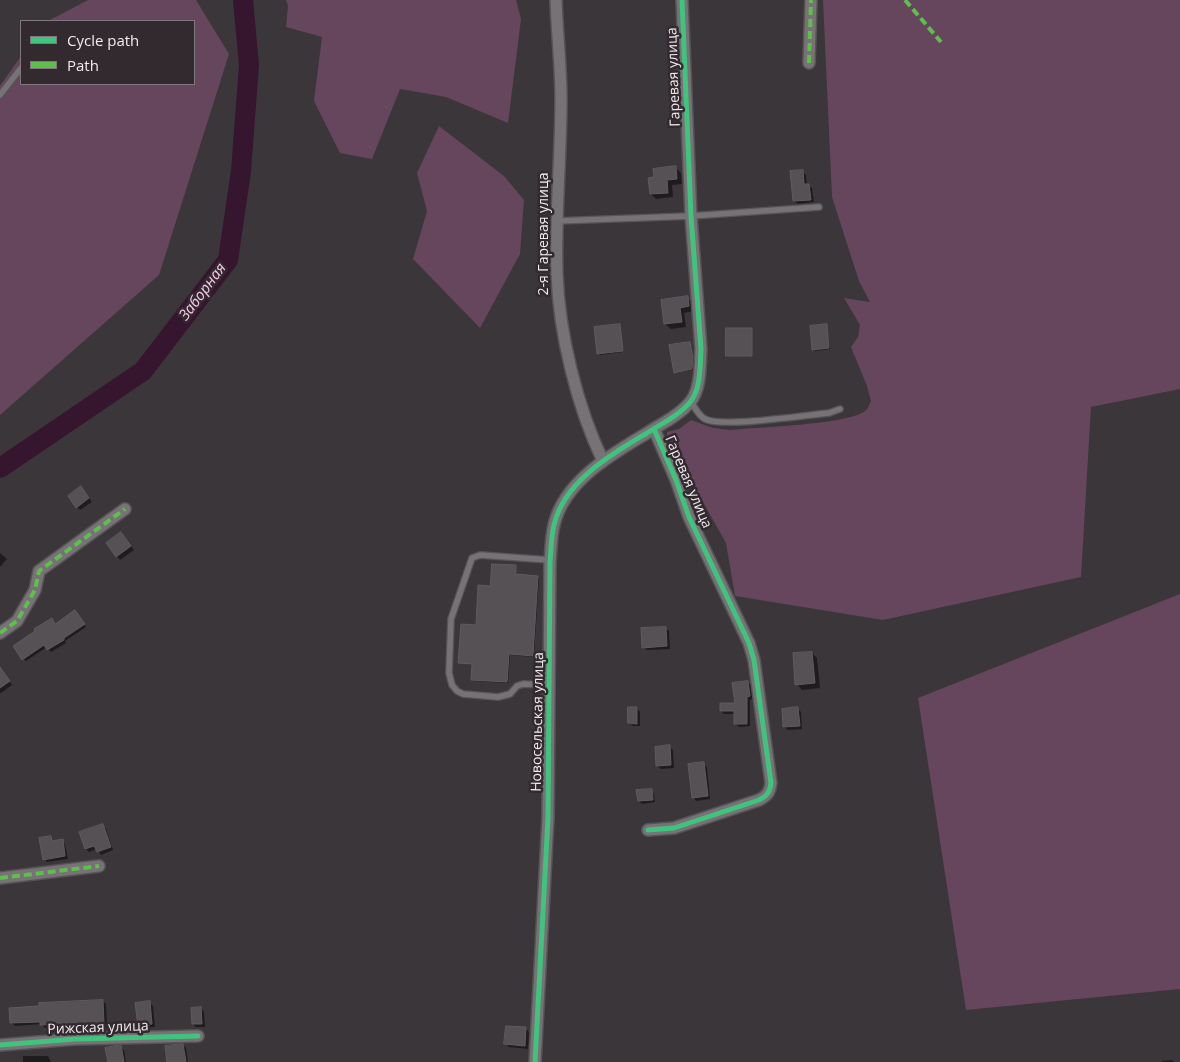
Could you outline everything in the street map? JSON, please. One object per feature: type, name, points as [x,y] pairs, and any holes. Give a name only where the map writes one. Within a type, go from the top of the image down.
[{"type":"street","name":"2-я Гаревая улица","points":[[556,0],[561,98],[556,220],[557,275],[562,322],[569,358],[589,431],[602,461]]},
{"type":"street","name":"Гаревая улица","points":[[648,830],[674,828],[759,800],[766,796],[770,790],[771,783],[752,652],[689,517],[676,480],[654,429],[691,402],[698,381],[700,349],[691,216],[682,0]]},
{"type":"street","points":[[809,62],[811,0]]},
{"type":"street","name":"Новосельская улица","points":[[535,1062],[548,818],[550,560],[554,524],[559,511],[578,483],[602,461],[654,429]]},
{"type":"street","points":[[0,633],[18,621],[35,590],[39,571],[125,509]]},
{"type":"street","points":[[0,878],[99,866]]},
{"type":"street","name":"Рижская улица","points":[[0,1044],[75,1039],[198,1036]]},
{"type":"lane","points":[[0,94],[20,69]]},
{"type":"lane","points":[[556,220],[691,216],[818,207]]},
{"type":"lane","points":[[691,402],[700,416],[706,420],[726,423],[829,413],[840,409]]},
{"type":"lane","points":[[549,685],[523,684],[517,686],[510,694],[504,697],[472,695],[457,691],[452,685],[449,673],[451,619],[472,558],[480,555],[550,560]]},
{"type":"shaded area","points":[[88,0],[196,0],[229,54],[159,275],[0,415],[0,86],[20,57],[20,85],[195,85],[195,20],[50,20]]},
{"type":"shaded area","points":[[286,0],[516,0],[521,19],[508,123],[446,97],[400,89],[372,159],[340,153],[314,101],[322,37],[286,27],[288,6]]},
{"type":"shaded area","points":[[823,0],[1180,0],[1180,389],[1091,407],[1081,577],[883,620],[735,596],[726,543],[667,438],[667,432],[679,429],[691,420],[713,428],[730,430],[821,422],[855,416],[866,410],[871,401],[851,347],[858,337],[860,325],[844,298],[870,302],[859,281],[832,197]]},
{"type":"shaded area","points":[[439,126],[504,176],[524,200],[520,254],[480,328],[413,259],[427,211],[417,173]]},
{"type":"shaded area","points":[[1180,594],[1180,989],[966,1010],[918,698]]},
{"type":"building","points":[[676,166],[677,179],[667,180],[668,193],[650,194],[648,178],[654,177],[653,169]]},
{"type":"building","points":[[803,170],[804,184],[809,184],[811,200],[793,201],[790,171]]},
{"type":"building","points":[[688,296],[689,306],[680,308],[682,322],[664,324],[661,300]]},
{"type":"building","points":[[620,324],[623,351],[597,354],[594,327]]},
{"type":"building","points":[[827,324],[829,348],[812,350],[810,326]]},
{"type":"building","points":[[726,328],[752,328],[752,356],[726,356]]},
{"type":"building","points":[[690,342],[693,358],[692,369],[674,373],[669,345]]},
{"type":"building","points":[[81,486],[89,498],[76,508],[68,496]]},
{"type":"building","points":[[121,532],[131,546],[116,557],[106,543]]},
{"type":"building","points":[[492,564],[516,565],[516,574],[538,576],[533,656],[509,654],[507,682],[471,680],[472,664],[458,663],[461,624],[476,625],[478,585],[490,586]]},
{"type":"building","points":[[75,610],[85,624],[47,650],[44,645],[22,660],[13,646],[35,631],[34,629],[52,618],[55,624]]},
{"type":"building","points":[[666,627],[667,646],[642,648],[641,628]]},
{"type":"building","points":[[812,652],[815,683],[795,685],[793,653]]},
{"type":"building","points":[[0,667],[10,681],[0,688]]},
{"type":"building","points":[[748,681],[750,696],[747,697],[747,724],[734,724],[734,711],[720,711],[720,703],[735,703],[732,683]]},
{"type":"building","points":[[628,707],[637,707],[637,724],[628,723]]},
{"type":"building","points":[[798,707],[800,726],[783,727],[782,709]]},
{"type":"building","points":[[670,745],[671,765],[656,766],[655,747]]},
{"type":"building","points":[[704,762],[708,796],[692,798],[688,764]]},
{"type":"building","points":[[652,789],[653,800],[638,801],[636,790]]},
{"type":"building","points":[[103,824],[111,847],[97,852],[94,846],[85,849],[79,832]]},
{"type":"building","points":[[51,836],[52,841],[63,839],[65,856],[43,860],[39,838]]},
{"type":"building","points":[[103,1000],[104,1024],[40,1025],[40,1022],[10,1023],[9,1008],[39,1006],[39,1003]]},
{"type":"building","points":[[150,1001],[152,1024],[138,1026],[135,1003]]},
{"type":"building","points":[[201,1007],[202,1024],[192,1024],[191,1008]]},
{"type":"building","points":[[506,1026],[526,1027],[525,1046],[504,1044]]},
{"type":"building","points":[[183,1044],[186,1062],[167,1062],[165,1046]]},
{"type":"building","points":[[121,1045],[124,1062],[108,1062],[105,1048]]},
{"type":"waterway","name":"Заборная","points":[[0,468],[143,371],[228,260],[241,171],[249,65],[243,0]]},
{"type":"marked path","points":[[809,63],[811,0]]},
{"type":"marked path","points":[[905,0],[941,42]]},
{"type":"marked path","points":[[0,633],[17,621],[35,590],[39,571],[125,509]]},
{"type":"marked path","points":[[0,878],[99,866]]},
{"type":"cycle path","points":[[535,1062],[548,818],[550,563],[554,525],[559,509],[579,482],[591,470],[619,450],[681,411],[694,396],[699,376],[701,349],[691,216],[682,0]]},
{"type":"cycle path","points":[[648,830],[674,828],[759,800],[768,793],[771,783],[754,660],[749,643],[689,517],[676,480],[654,429]]},
{"type":"cycle path","points":[[0,1045],[75,1039],[198,1036]]}]
